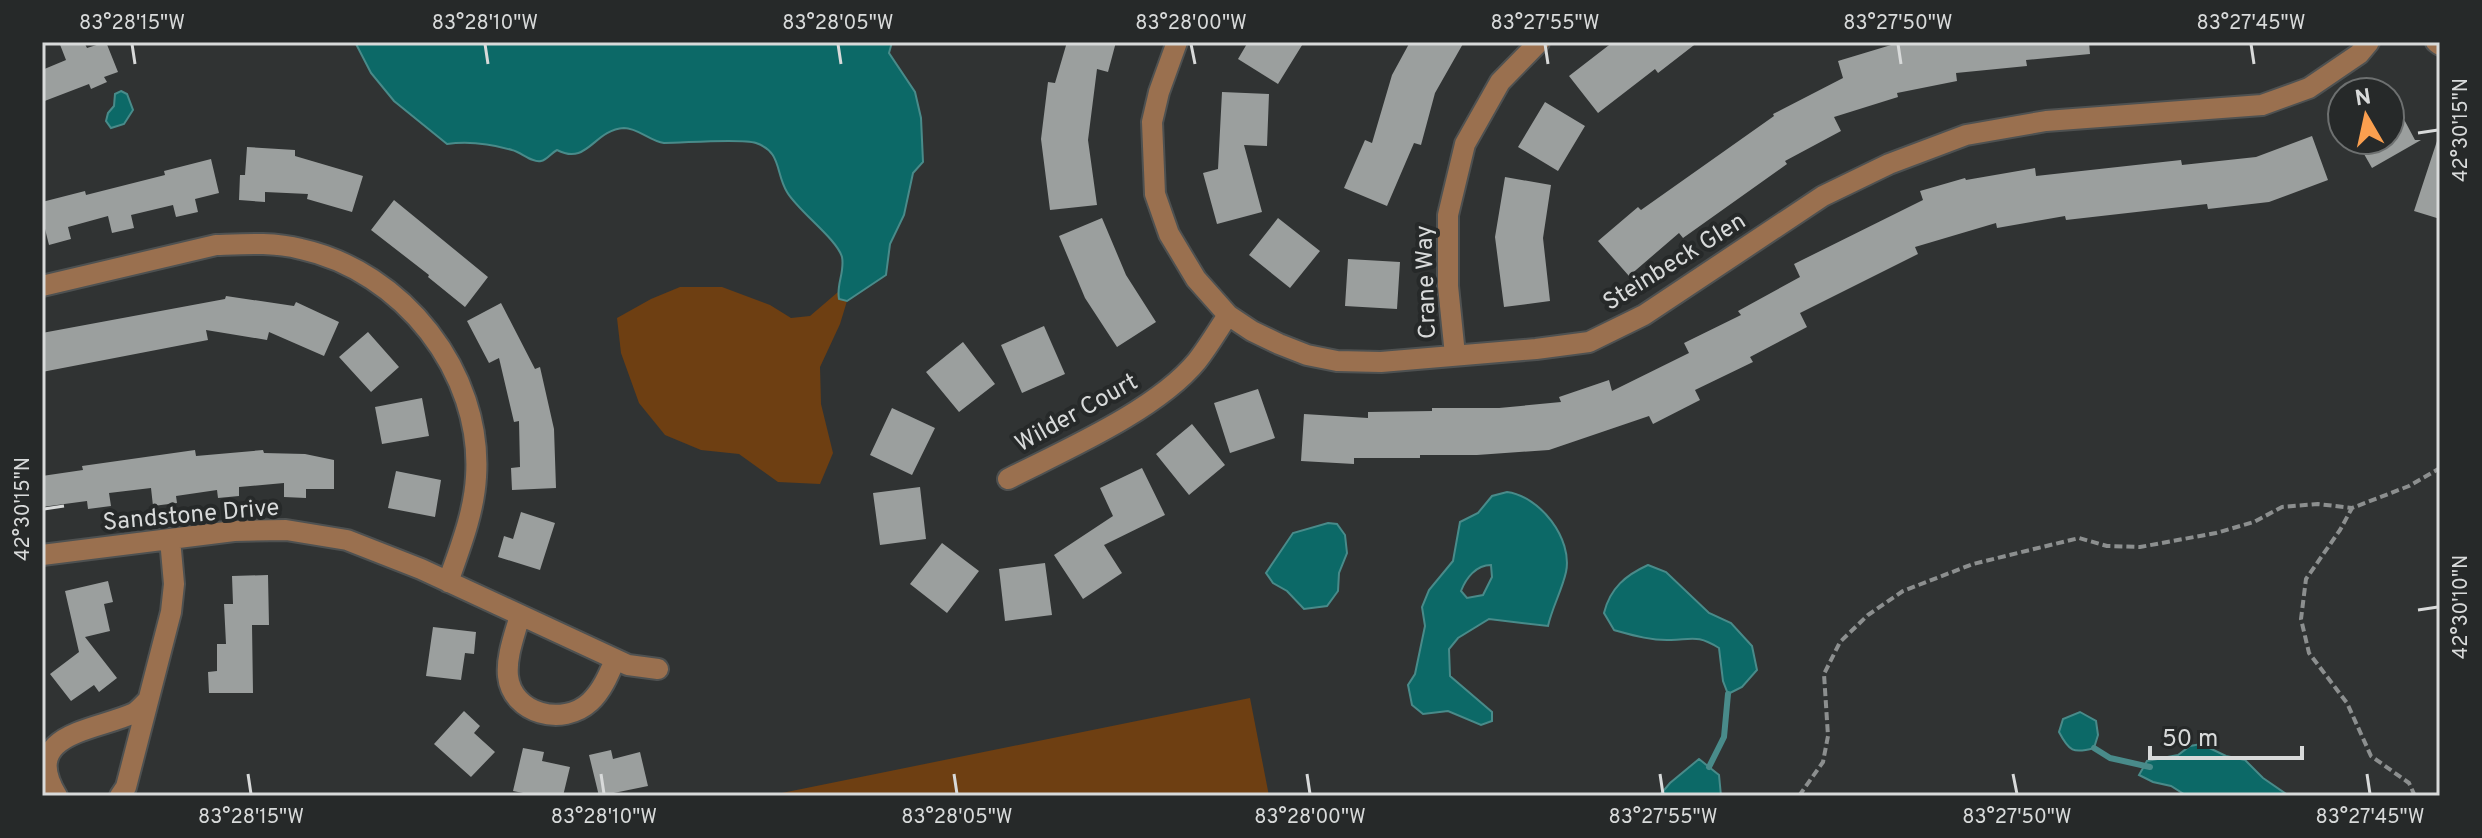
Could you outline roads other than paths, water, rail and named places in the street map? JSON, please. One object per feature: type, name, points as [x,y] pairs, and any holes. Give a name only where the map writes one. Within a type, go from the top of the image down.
[{"type":"street","name":"Steinbeck Glen","points":[[1177,42],[1152,122],[1155,194],[1169,234],[1196,279],[1228,315],[1279,344],[1307,355],[1337,361],[1381,362],[1589,342],[1644,315],[1823,196],[1889,164],[1966,135],[2046,121],[2262,105],[2309,88],[2359,54],[2369,42]]},
{"type":"street","name":"Crane Way","points":[[1455,355],[1448,286],[1448,215],[1465,144],[1500,82],[1539,42]]},
{"type":"street","points":[[42,286],[201,248],[244,244],[274,244],[303,249],[340,261],[374,280],[413,313],[441,347],[469,407],[476,475],[465,533],[448,582]]},
{"type":"street","name":"Wilder Court","points":[[1008,479],[1157,399],[1196,362],[1228,315]]},
{"type":"street","name":"Sandstone Drive","points":[[42,555],[234,531],[286,530],[347,540],[448,582],[615,660],[658,669]]},
{"type":"street","points":[[120,796],[126,787],[174,594],[170,539]]},
{"type":"street","points":[[520,615],[508,662],[508,678],[513,692],[532,711],[561,715],[577,711],[590,702],[615,660]]},
{"type":"street","points":[[57,796],[49,782],[45,765],[52,750],[71,735],[137,712],[148,700]]},
{"type":"water","points":[[355,42],[892,42],[889,53],[915,92],[921,118],[923,162],[913,173],[904,215],[890,244],[886,275],[847,301],[839,299],[843,263],[839,250],[792,200],[783,185],[774,157],[764,147],[738,141],[664,143],[624,128],[613,130],[584,151],[568,154],[557,150],[541,161],[496,146],[447,144],[394,101],[371,73]]},
{"type":"water","points":[[121,91],[127,94],[133,110],[124,124],[111,128],[106,121],[108,113],[114,106],[115,94]]},
{"type":"water","points":[[1507,492],[1519,495],[1542,510],[1559,533],[1567,559],[1566,572],[1548,626],[1489,619],[1458,638],[1449,649],[1450,676],[1492,712],[1492,721],[1481,725],[1448,711],[1423,714],[1412,705],[1408,685],[1415,674],[1425,626],[1422,607],[1429,590],[1453,561],[1460,522],[1478,513],[1492,496]],"holes":[[[1491,565],[1492,577],[1483,595],[1467,598],[1461,591],[1469,577],[1481,567]]]},
{"type":"water","points":[[1328,523],[1337,524],[1345,535],[1347,553],[1339,573],[1338,591],[1327,606],[1304,609],[1287,591],[1273,583],[1266,573],[1293,533]]},
{"type":"water","points":[[1648,565],[1666,572],[1709,613],[1731,623],[1752,646],[1757,670],[1742,687],[1728,694],[1723,681],[1719,648],[1706,641],[1657,640],[1614,630],[1604,613],[1610,596],[1626,578]]},
{"type":"water","points":[[2080,712],[2096,721],[2098,735],[2094,748],[2076,751],[2069,747],[2059,732],[2063,719]]},
{"type":"water","points":[[2201,744],[2226,756],[2245,760],[2263,778],[2289,796],[2187,796],[2171,786],[2139,775],[2147,761],[2178,755],[2190,746]]},
{"type":"water","points":[[1699,759],[1719,775],[1721,796],[1659,796],[1670,783]]},
{"type":"waterway","points":[[1709,767],[1724,737],[1728,694]]},
{"type":"waterway","points":[[2094,748],[2110,758],[2150,767]]}]
